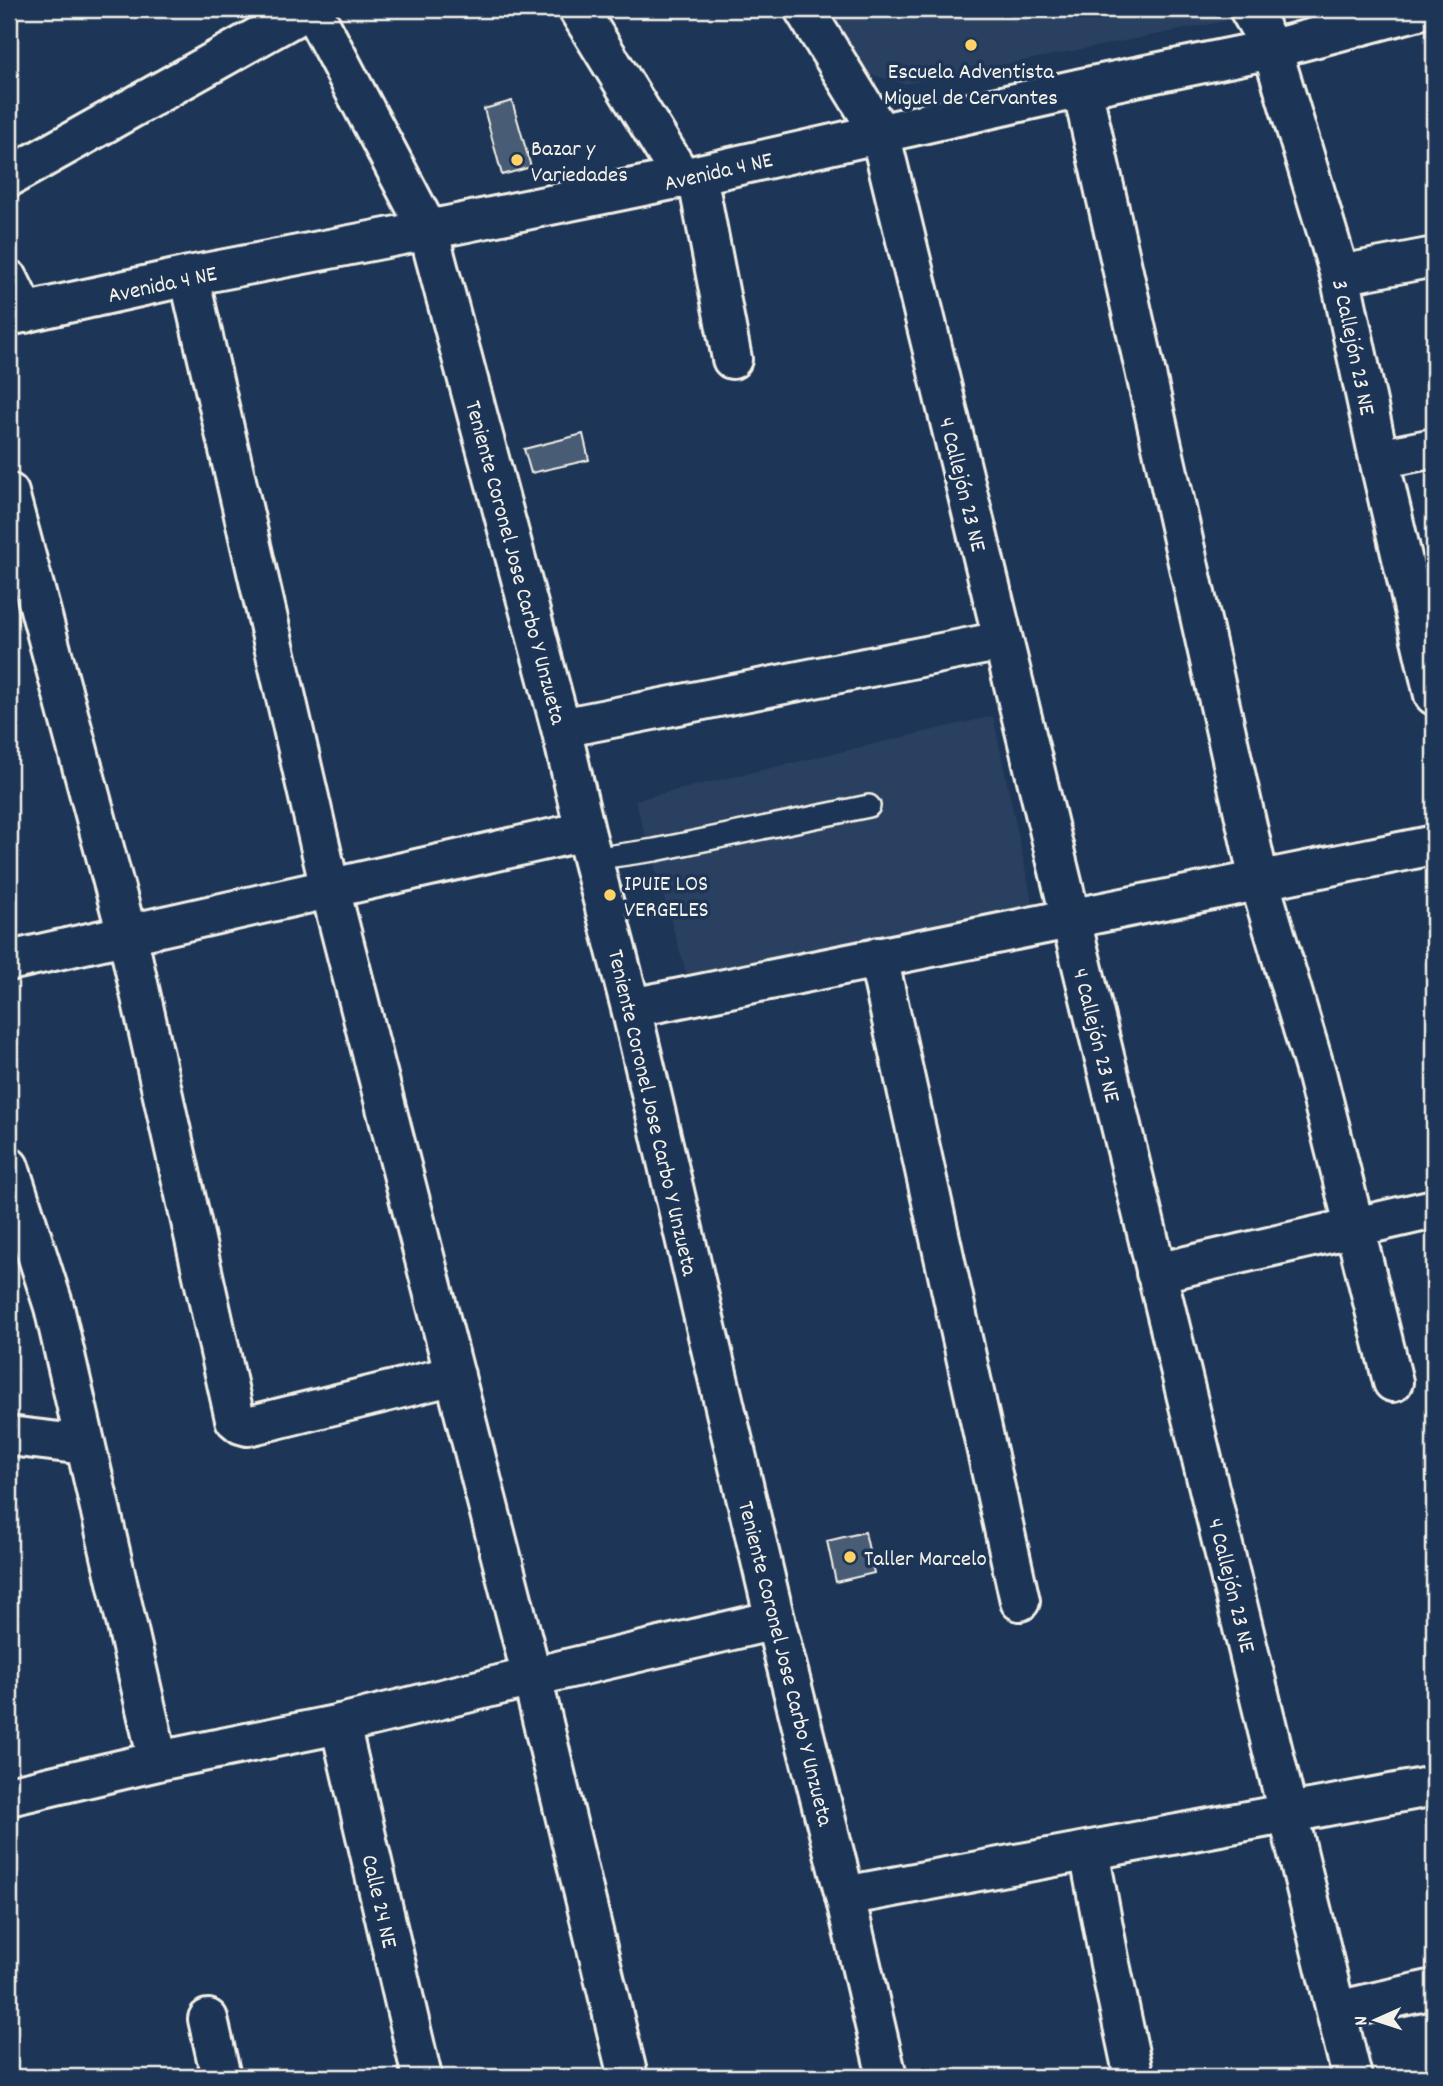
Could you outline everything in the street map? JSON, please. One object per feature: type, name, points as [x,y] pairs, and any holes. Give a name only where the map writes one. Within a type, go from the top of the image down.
[{"type":"street","points":[[9,177],[310,9]]},
{"type":"street","name":"Teniente Coronel Jose Carbo Y Unzueta","points":[[310,9],[428,230],[561,728],[588,845],[631,1008],[775,1620],[845,1896],[887,2077]]},
{"type":"street","points":[[578,9],[690,176],[732,359]]},
{"type":"street","name":"4 Callejón 23 NE","points":[[804,9],[880,134],[1352,2077]]},
{"type":"street","name":"3 Callejón 23 NE","points":[[1249,9],[1272,49],[1340,275],[1379,459],[1434,695]]},
{"type":"street","name":"Avenida 4 NE","points":[[14,303],[189,276],[690,176],[1082,88],[1272,49],[1423,9]]},
{"type":"street","points":[[1082,88],[1259,880],[1317,1076],[1393,1382]]},
{"type":"street","points":[[1340,275],[1434,257]]},
{"type":"street","points":[[189,276],[330,889],[532,1677],[628,2077]]},
{"type":"street","points":[[1379,459],[1434,448]]},
{"type":"street","points":[[9,494],[127,934],[235,1419],[248,1426],[455,1375]]},
{"type":"street","points":[[561,728],[1002,641]]},
{"type":"street","points":[[9,961],[330,889],[588,845]]},
{"type":"street","points":[[631,1008],[1434,845]]},
{"type":"street","points":[[878,957],[1020,1601]]},
{"type":"street","points":[[9,1167],[14,1202],[54,1307],[158,1761]]},
{"type":"street","points":[[1156,1273],[1434,1209]]},
{"type":"street","points":[[9,1436],[85,1445]]},
{"type":"street","points":[[9,1796],[158,1761],[340,1724],[775,1620]]},
{"type":"street","name":"Calle 24 NE","points":[[340,1724],[422,2077]]},
{"type":"street","points":[[845,1896],[1434,1786]]},
{"type":"street","points":[[1089,1851],[1134,2077]]},
{"type":"street","points":[[1336,2011],[1434,1989]]},
{"type":"street","points":[[208,2019],[221,2077]]},
{"type":"lane","points":[[588,845],[655,850],[869,806]]},
{"type":"shaded area","name":"Escuela Adventista Miguel de Cervantes","points":[[816,9],[1219,9],[1226,21],[904,84],[852,69]]},
{"type":"shaded area","points":[[993,716],[1033,905],[689,982],[635,800]]},
{"type":"building","points":[[512,101],[531,167],[502,175],[484,109]]},
{"type":"building","points":[[583,434],[589,460],[531,473],[524,449]]},
{"type":"building","name":"Taller Marcelo","points":[[865,1532],[874,1573],[836,1582],[827,1541]]},
{"type":"place","name":"Escuela Adventista Miguel de Cervantes","points":[[971,45]]},
{"type":"place","name":"Bazar y Variedades","points":[[517,160]]},
{"type":"place","name":"IPUIE LOS VERGELES","points":[[610,895]]},
{"type":"place","name":"Taller Marcelo","points":[[850,1557]]}]
